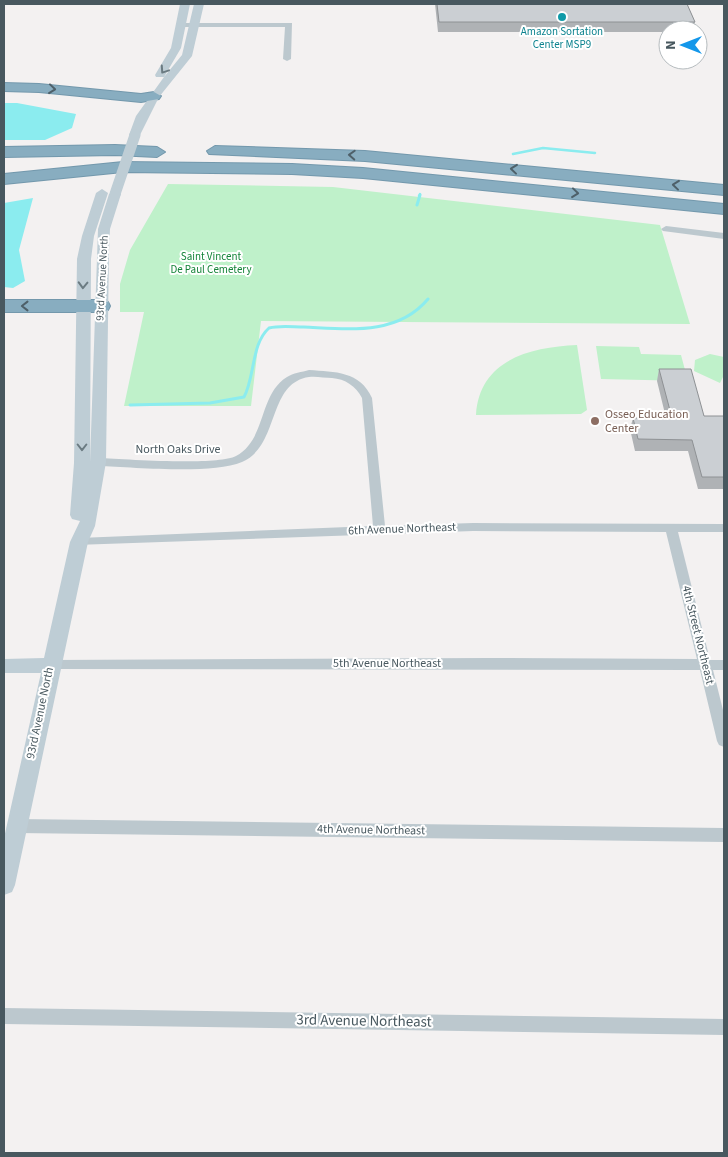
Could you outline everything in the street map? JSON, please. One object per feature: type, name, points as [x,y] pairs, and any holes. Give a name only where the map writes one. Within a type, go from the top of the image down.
[{"type":"highway","points":[[4,87],[32,87],[147,97]]},
{"type":"highway","points":[[4,152],[115,150],[168,152],[4,163]]},
{"type":"highway","points":[[201,151],[293,152],[365,156],[724,190]]},
{"type":"highway","points":[[4,178],[123,167],[292,169],[362,173],[724,209]]},
{"type":"highway","points":[[4,190],[23,186],[147,174],[292,169]]},
{"type":"highway","points":[[4,306],[91,306]]},
{"type":"street","name":"93rd Avenue North","points":[[4,885],[79,542],[88,526],[98,462],[91,306],[84,259],[88,236],[108,194],[129,134],[142,116],[147,97],[172,58],[185,4]]},
{"type":"street","name":"93rd Avenue North","points":[[147,97],[184,60],[196,25],[199,4]]},
{"type":"street","points":[[181,25],[289,25],[287,58]]},
{"type":"street","name":"93rd Avenue North","points":[[79,542],[76,530],[82,471],[91,306],[108,194]]},
{"type":"street","points":[[666,230],[724,236]]},
{"type":"street","name":"North Oaks Drive","points":[[98,462],[215,463],[239,459],[257,445],[262,437],[275,395],[286,382],[306,375],[341,376],[359,385],[367,398],[379,530]]},
{"type":"street","name":"6th Avenue Northeast","points":[[79,542],[473,526],[724,528]]},
{"type":"street","name":"4th Street Northeast","points":[[671,528],[724,741]]},
{"type":"street","name":"5th Avenue Northeast","points":[[51,666],[476,663],[724,665]]},
{"type":"street","points":[[4,666],[51,666]]},
{"type":"street","name":"4th Avenue Northeast","points":[[17,826],[724,835]]},
{"type":"street","name":"3rd Avenue Northeast","points":[[4,1016],[724,1026]]},
{"type":"green space","name":"Saint Vincent De Paul Cemetery","points":[[168,184],[333,187],[660,225],[690,324],[261,321],[251,406],[124,406],[144,312],[120,312],[120,284],[130,250]]},
{"type":"green space","points":[[577,345],[587,410],[581,414],[476,415],[479,396],[486,381],[497,369],[510,360],[525,354],[559,346]]},
{"type":"green space","points":[[596,346],[639,347],[641,354],[681,355],[688,381],[601,379]]},
{"type":"green space","points":[[710,354],[724,357],[724,375],[720,383],[694,371],[695,360]]},
{"type":"water","points":[[4,103],[17,103],[76,114],[72,128],[45,140],[5,140]]},
{"type":"water","points":[[33,198],[19,250],[25,281],[13,288],[4,287],[4,203]]},
{"type":"building","name":"Amazon Sortation Center MSP9","points":[[437,4],[687,4],[694,20],[658,20],[658,22],[439,22]]},
{"type":"building","name":"Osseo Education Center","points":[[659,369],[691,369],[704,416],[724,416],[724,477],[702,477],[692,440],[638,439],[633,418],[672,418]]},
{"type":"waterway","points":[[513,154],[543,148],[595,153]]},
{"type":"waterway","points":[[417,205],[420,195]]},
{"type":"waterway","points":[[130,405],[210,403],[244,397],[259,343],[269,328],[282,326],[338,329],[371,328],[387,325],[402,319],[416,311],[428,299]]},
{"type":"place","name":"Amazon Sortation Center MSP9","points":[[562,17]]},
{"type":"place","name":"Osseo Education Center","points":[[595,421]]}]
